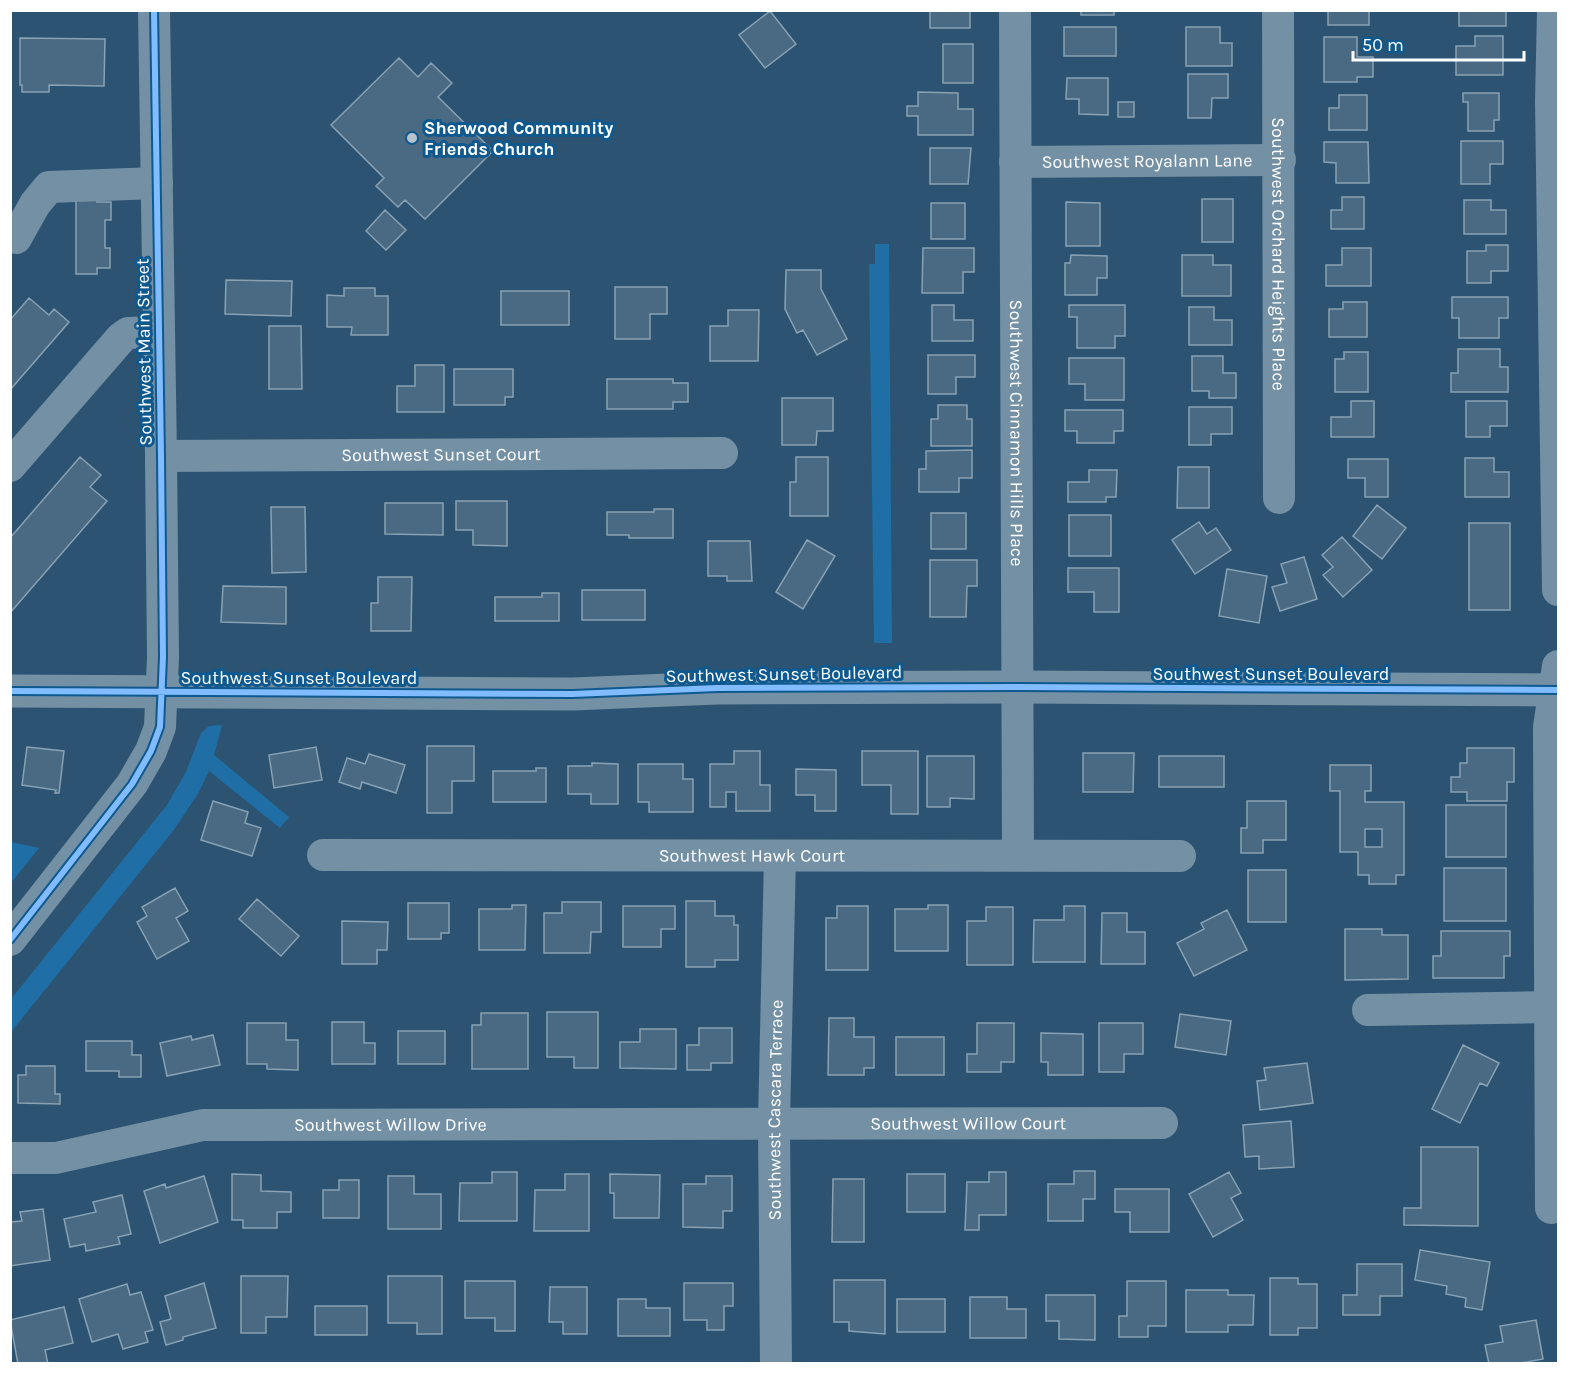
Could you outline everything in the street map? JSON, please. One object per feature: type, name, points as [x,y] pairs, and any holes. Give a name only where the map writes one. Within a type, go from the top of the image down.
[{"type":"main road","name":"Southwest Sunset Boulevard","points":[[10,691],[573,694],[717,688],[1557,682]]},
{"type":"street","name":"Southwest Main Street","points":[[10,940],[132,784],[157,737],[162,692],[154,10]]},
{"type":"street","name":"Southwest Cinnamon Hills Place","points":[[1015,10],[1018,855]]},
{"type":"street","name":"Southwest Orchard Heights Place","points":[[1278,10],[1279,498]]},
{"type":"street","points":[[1553,10],[1551,101],[1558,590]]},
{"type":"street","name":"Southwest Royalann Lane","points":[[1015,162],[1280,160]]},
{"type":"street","points":[[16,238],[35,204],[49,187],[157,183]]},
{"type":"street","points":[[10,466],[121,338],[128,333],[159,332]]},
{"type":"street","name":"Southwest Sunset Court","points":[[161,456],[722,453]]},
{"type":"street","points":[[1551,1208],[1553,997],[1549,727],[1557,682]]},
{"type":"street","name":"Southwest Hawk Court","points":[[323,855],[1180,856]]},
{"type":"street","name":"Southwest Cascara Terrace","points":[[776,1364],[774,1122],[780,856]]},
{"type":"street","points":[[1368,1010],[1553,997]]},
{"type":"street","name":"Southwest Willow Court","points":[[774,1122],[1162,1123]]},
{"type":"street","name":"Southwest Willow Drive","points":[[10,1158],[56,1158],[203,1125],[774,1122]]},
{"type":"shaded area","points":[[875,244],[889,244],[892,643],[874,643],[869,264],[875,264]]},
{"type":"shaded area","points":[[222,725],[214,755],[289,817],[280,828],[209,771],[199,792],[173,831],[11,1032],[11,999],[167,805],[186,772],[201,733],[209,726]]},
{"type":"shaded area","points":[[10,842],[39,848],[11,883]]},
{"type":"building","points":[[930,10],[970,10],[970,28],[930,28]]},
{"type":"building","points":[[1081,10],[1114,10],[1114,15],[1081,15]]},
{"type":"building","points":[[1328,10],[1369,10],[1369,25],[1328,25]]},
{"type":"building","points":[[1459,10],[1506,10],[1506,26],[1459,26]]},
{"type":"building","points":[[770,11],[796,44],[765,68],[739,35]]},
{"type":"building","points":[[1064,27],[1116,27],[1116,56],[1064,56]]},
{"type":"building","points":[[1186,27],[1220,27],[1220,43],[1232,43],[1232,66],[1186,66]]},
{"type":"building","points":[[1475,36],[1503,36],[1503,75],[1456,75],[1456,46],[1475,46]]},
{"type":"building","points":[[1324,37],[1357,37],[1357,57],[1373,57],[1373,77],[1357,77],[1357,82],[1324,82]]},
{"type":"building","points":[[20,38],[105,39],[104,86],[49,85],[49,92],[22,92]]},
{"type":"building","points":[[943,44],[973,44],[973,83],[943,83]]},
{"type":"building","name":"Sherwood Community Friends Church","points":[[399,58],[418,77],[431,63],[452,83],[438,97],[493,151],[425,219],[405,200],[398,207],[376,186],[384,178],[331,125]]},
{"type":"building","points":[[1188,74],[1228,74],[1228,98],[1212,98],[1211,118],[1188,118]]},
{"type":"building","points":[[1067,78],[1108,78],[1108,115],[1079,114],[1079,99],[1066,99]]},
{"type":"building","points":[[918,92],[958,93],[958,109],[973,109],[973,135],[918,135],[918,116],[907,116],[907,106],[918,106]]},
{"type":"building","points":[[1463,93],[1499,93],[1499,120],[1494,120],[1494,131],[1468,131],[1468,102],[1463,102]]},
{"type":"building","points":[[1339,95],[1367,95],[1367,130],[1329,130],[1329,108],[1339,108]]},
{"type":"building","points":[[1118,102],[1134,102],[1134,117],[1118,117]]},
{"type":"building","points":[[1461,141],[1503,141],[1503,164],[1490,164],[1490,184],[1461,184]]},
{"type":"building","points":[[1324,142],[1368,142],[1369,183],[1336,183],[1336,163],[1324,162]]},
{"type":"building","points":[[930,148],[971,148],[968,184],[930,184]]},
{"type":"building","points":[[76,194],[97,194],[97,202],[111,202],[111,220],[105,220],[105,248],[110,248],[110,268],[97,268],[97,274],[76,274]]},
{"type":"building","points":[[1342,197],[1364,197],[1364,229],[1331,229],[1331,210],[1342,210]]},
{"type":"building","points":[[1202,199],[1233,199],[1233,242],[1202,242]]},
{"type":"building","points":[[1464,200],[1491,200],[1491,210],[1506,210],[1506,234],[1464,234]]},
{"type":"building","points":[[1066,202],[1100,203],[1100,246],[1066,246]]},
{"type":"building","points":[[931,203],[965,203],[965,239],[931,239]]},
{"type":"building","points":[[385,210],[406,230],[386,250],[366,231]]},
{"type":"building","points":[[1486,245],[1508,245],[1508,271],[1491,271],[1491,283],[1467,283],[1467,251],[1486,251]]},
{"type":"building","points":[[923,248],[974,248],[974,272],[963,272],[963,293],[922,293]]},
{"type":"building","points":[[1342,248],[1371,248],[1371,286],[1326,286],[1326,265],[1342,265]]},
{"type":"building","points":[[1071,255],[1107,256],[1107,278],[1097,278],[1097,295],[1065,295],[1065,263],[1070,263]]},
{"type":"building","points":[[1182,255],[1213,255],[1213,265],[1231,265],[1231,296],[1182,296]]},
{"type":"building","points":[[786,270],[821,270],[821,289],[847,339],[817,355],[803,330],[797,333],[785,309]]},
{"type":"building","points":[[226,280],[292,281],[291,316],[225,314]]},
{"type":"building","points":[[615,287],[667,287],[667,314],[650,314],[650,339],[615,339]]},
{"type":"building","points":[[344,288],[375,288],[375,296],[388,296],[388,335],[351,335],[352,327],[327,327],[327,295],[344,296]]},
{"type":"building","points":[[501,291],[569,291],[569,325],[501,325]]},
{"type":"building","points":[[1452,297],[1508,297],[1508,318],[1499,318],[1499,338],[1459,338],[1459,318],[1452,318]]},
{"type":"building","points":[[29,298],[49,315],[54,309],[69,322],[10,390],[10,320]]},
{"type":"building","points":[[1343,302],[1367,302],[1367,337],[1329,337],[1329,309],[1343,309]]},
{"type":"building","points":[[932,305],[954,305],[954,320],[973,320],[973,341],[932,341]]},
{"type":"building","points":[[1069,305],[1125,305],[1125,336],[1115,336],[1115,348],[1077,348],[1077,317],[1069,317]]},
{"type":"building","points":[[1189,307],[1214,307],[1214,320],[1232,320],[1232,345],[1189,345]]},
{"type":"building","points":[[728,310],[759,310],[758,361],[710,361],[710,326],[728,326]]},
{"type":"building","points":[[269,326],[301,326],[302,389],[269,389]]},
{"type":"building","points":[[1458,349],[1500,349],[1500,367],[1508,367],[1508,392],[1451,392],[1451,373],[1458,373]]},
{"type":"building","points":[[1344,352],[1368,352],[1368,392],[1335,392],[1335,359],[1344,359]]},
{"type":"building","points":[[928,355],[975,355],[975,377],[956,377],[956,394],[928,394]]},
{"type":"building","points":[[1192,356],[1223,356],[1223,373],[1236,373],[1236,398],[1209,398],[1209,391],[1192,391]]},
{"type":"building","points":[[1069,358],[1124,358],[1124,400],[1085,400],[1085,384],[1069,384]]},
{"type":"building","points":[[415,365],[444,365],[444,412],[397,412],[397,386],[415,386]]},
{"type":"building","points":[[454,369],[513,369],[513,397],[505,397],[505,405],[454,405]]},
{"type":"building","points":[[607,379],[673,379],[673,383],[688,383],[688,402],[673,402],[673,409],[607,409]]},
{"type":"building","points":[[782,398],[833,398],[833,431],[817,431],[816,445],[782,445]]},
{"type":"building","points":[[1351,401],[1374,401],[1374,437],[1331,437],[1331,417],[1351,417]]},
{"type":"building","points":[[1466,401],[1507,401],[1507,426],[1490,426],[1490,437],[1466,437]]},
{"type":"building","points":[[938,405],[967,405],[967,419],[972,419],[972,446],[931,446],[931,419],[938,419]]},
{"type":"building","points":[[1189,407],[1232,407],[1232,434],[1211,434],[1211,445],[1189,445]]},
{"type":"building","points":[[1065,410],[1123,410],[1123,431],[1114,431],[1114,443],[1077,443],[1077,431],[1065,431]]},
{"type":"building","points":[[972,450],[972,478],[959,478],[959,492],[919,492],[919,469],[926,469],[926,451]]},
{"type":"building","points":[[80,457],[101,475],[90,487],[107,501],[10,613],[10,538]]},
{"type":"building","points":[[796,457],[828,457],[828,516],[790,516],[790,482],[796,482]]},
{"type":"building","points":[[1465,458],[1494,458],[1494,472],[1509,472],[1509,497],[1465,497]]},
{"type":"building","points":[[1348,459],[1388,459],[1388,497],[1365,497],[1365,478],[1348,478]]},
{"type":"building","points":[[1178,467],[1209,467],[1209,508],[1177,508]]},
{"type":"building","points":[[1089,470],[1117,470],[1116,497],[1106,497],[1106,502],[1068,502],[1068,482],[1089,482]]},
{"type":"building","points":[[456,501],[507,501],[507,546],[473,545],[473,530],[456,530]]},
{"type":"building","points":[[385,503],[443,503],[443,535],[385,534]]},
{"type":"building","points":[[1377,505],[1406,528],[1382,559],[1353,536]]},
{"type":"building","points":[[271,507],[305,507],[306,572],[272,573]]},
{"type":"building","points":[[654,509],[673,509],[673,538],[629,538],[629,535],[607,535],[607,512],[654,512]]},
{"type":"building","points":[[931,513],[966,513],[966,549],[931,549]]},
{"type":"building","points":[[1069,515],[1111,515],[1111,556],[1069,556]]},
{"type":"building","points":[[1199,522],[1207,534],[1216,528],[1231,550],[1195,574],[1172,540]]},
{"type":"building","points":[[1469,523],[1510,523],[1510,610],[1469,610]]},
{"type":"building","points":[[1342,537],[1372,570],[1343,597],[1323,575],[1333,567],[1322,555]]},
{"type":"building","points":[[807,540],[835,556],[803,609],[776,592]]},
{"type":"building","points":[[708,541],[750,541],[752,581],[727,581],[727,576],[708,576]]},
{"type":"building","points":[[1304,557],[1317,599],[1280,611],[1272,587],[1287,583],[1281,564]]},
{"type":"building","points":[[930,560],[977,560],[977,586],[967,586],[966,617],[930,617]]},
{"type":"building","points":[[1068,568],[1119,568],[1119,612],[1094,612],[1094,592],[1068,592]]},
{"type":"building","points":[[1227,569],[1267,576],[1259,623],[1219,616]]},
{"type":"building","points":[[378,577],[412,577],[411,631],[371,631],[371,603],[378,603]]},
{"type":"building","points":[[223,586],[286,587],[286,624],[221,622]]},
{"type":"building","points":[[582,590],[645,590],[645,620],[582,620]]},
{"type":"building","points":[[542,593],[559,593],[559,621],[495,621],[495,597],[542,597]]},
{"type":"building","points":[[427,746],[474,746],[474,781],[452,781],[452,813],[427,813]]},
{"type":"building","points":[[27,747],[64,751],[59,793],[55,793],[56,790],[22,785]]},
{"type":"building","points":[[316,747],[322,780],[274,788],[269,755]]},
{"type":"building","points":[[1467,748],[1514,748],[1514,782],[1507,782],[1507,801],[1467,801],[1467,792],[1451,792],[1451,777],[1460,777],[1460,763],[1467,763]]},
{"type":"building","points":[[734,751],[760,751],[760,785],[770,785],[770,811],[736,811],[736,792],[726,792],[726,807],[710,807],[710,764],[734,764]]},
{"type":"building","points":[[862,751],[918,751],[918,814],[891,814],[891,785],[862,785]]},
{"type":"building","points":[[1083,753],[1134,753],[1133,792],[1083,792]]},
{"type":"building","points":[[369,754],[405,765],[396,793],[362,782],[360,789],[339,782],[347,758],[365,764]]},
{"type":"building","points":[[927,756],[974,756],[974,799],[950,798],[950,807],[927,807]]},
{"type":"building","points":[[1159,756],[1224,756],[1224,787],[1159,787]]},
{"type":"building","points":[[592,763],[618,764],[618,804],[591,804],[591,794],[568,794],[568,766],[592,766]]},
{"type":"building","points":[[638,764],[683,764],[683,779],[693,779],[693,812],[649,812],[649,802],[638,802]]},
{"type":"building","points":[[1330,765],[1371,765],[1371,791],[1365,791],[1365,802],[1404,802],[1404,875],[1396,875],[1396,884],[1369,884],[1369,875],[1358,875],[1358,852],[1340,852],[1340,791],[1330,791]],"holes":[[[1365,829],[1382,829],[1382,847],[1365,847]]]},
{"type":"building","points":[[536,768],[546,768],[546,802],[493,802],[493,771],[536,771]]},
{"type":"building","points":[[796,769],[836,770],[836,811],[815,811],[815,795],[796,795]]},
{"type":"building","points":[[213,801],[248,812],[245,823],[261,828],[252,856],[201,840]]},
{"type":"building","points":[[1247,801],[1286,801],[1286,840],[1263,840],[1263,853],[1241,853],[1241,828],[1247,828]]},
{"type":"building","points":[[1446,805],[1506,805],[1506,857],[1446,857]]},
{"type":"building","points":[[1444,868],[1506,868],[1506,921],[1444,921]]},
{"type":"building","points":[[1248,870],[1286,870],[1286,922],[1248,922]]},
{"type":"building","points":[[175,888],[188,911],[176,918],[189,941],[157,959],[137,922],[147,916],[142,907]]},
{"type":"building","points":[[257,899],[299,936],[281,956],[239,919]]},
{"type":"building","points":[[686,901],[715,901],[715,916],[734,916],[734,925],[738,925],[738,960],[715,960],[715,967],[686,967]]},
{"type":"building","points":[[562,902],[601,902],[601,932],[591,932],[590,953],[544,953],[544,913],[562,913]]},
{"type":"building","points":[[408,903],[449,903],[449,933],[441,933],[441,939],[408,939]]},
{"type":"building","points":[[512,905],[526,905],[525,950],[479,950],[479,909],[512,909]]},
{"type":"building","points":[[928,905],[948,905],[948,951],[895,951],[895,909],[928,909]]},
{"type":"building","points":[[623,906],[675,906],[675,929],[661,929],[661,947],[623,947]]},
{"type":"building","points":[[837,906],[868,906],[868,970],[826,970],[826,918],[837,918]]},
{"type":"building","points":[[1064,906],[1085,906],[1085,962],[1033,962],[1034,920],[1064,920]]},
{"type":"building","points":[[986,907],[1013,907],[1013,965],[967,965],[967,921],[986,921]]},
{"type":"building","points":[[1227,910],[1247,950],[1194,976],[1177,943],[1204,929],[1201,923]]},
{"type":"building","points":[[1102,913],[1127,913],[1127,932],[1145,932],[1145,964],[1101,964]]},
{"type":"building","points":[[342,921],[388,922],[387,950],[377,950],[377,964],[342,964]]},
{"type":"building","points":[[1345,929],[1382,929],[1382,935],[1408,935],[1408,979],[1345,980]]},
{"type":"building","points":[[1441,931],[1510,931],[1510,956],[1504,956],[1504,978],[1433,978],[1433,956],[1441,956]]},
{"type":"building","points":[[547,1012],[598,1012],[598,1068],[574,1068],[574,1057],[547,1057]]},
{"type":"building","points":[[481,1013],[528,1013],[528,1069],[472,1069],[472,1025],[481,1025]]},
{"type":"building","points":[[1180,1014],[1231,1021],[1226,1055],[1175,1047]]},
{"type":"building","points":[[829,1018],[854,1018],[854,1037],[874,1037],[874,1068],[864,1068],[864,1075],[828,1075]]},
{"type":"building","points":[[332,1022],[364,1022],[364,1043],[375,1043],[375,1064],[332,1064]]},
{"type":"building","points":[[247,1023],[286,1023],[286,1040],[298,1040],[298,1070],[267,1069],[267,1064],[247,1064]]},
{"type":"building","points":[[977,1023],[1014,1023],[1014,1062],[1001,1062],[1001,1072],[967,1072],[967,1054],[977,1054]]},
{"type":"building","points":[[1099,1023],[1143,1023],[1143,1054],[1124,1054],[1124,1072],[1099,1072]]},
{"type":"building","points":[[699,1028],[732,1028],[732,1063],[711,1063],[711,1070],[687,1070],[687,1045],[699,1045]]},
{"type":"building","points":[[640,1029],[676,1029],[676,1069],[620,1068],[620,1042],[640,1042]]},
{"type":"building","points":[[398,1031],[445,1031],[445,1064],[398,1064]]},
{"type":"building","points":[[1041,1033],[1083,1034],[1083,1075],[1048,1075],[1048,1062],[1041,1062]]},
{"type":"building","points":[[213,1035],[220,1065],[167,1076],[160,1043],[191,1036],[192,1040]]},
{"type":"building","points":[[896,1037],[944,1037],[944,1075],[896,1075]]},
{"type":"building","points":[[86,1041],[132,1041],[132,1055],[141,1055],[141,1077],[119,1077],[119,1071],[86,1071]]},
{"type":"building","points":[[1463,1045],[1499,1063],[1487,1086],[1480,1083],[1460,1123],[1432,1109]]},
{"type":"building","points":[[1307,1063],[1313,1103],[1260,1110],[1257,1081],[1266,1080],[1264,1068]]},
{"type":"building","points":[[26,1066],[55,1066],[55,1094],[60,1094],[60,1104],[18,1103],[18,1075],[26,1075]]},
{"type":"building","points":[[1291,1121],[1294,1167],[1259,1169],[1259,1156],[1245,1157],[1243,1125]]},
{"type":"building","points":[[1421,1147],[1478,1147],[1478,1226],[1404,1225],[1404,1208],[1421,1208]]},
{"type":"building","points":[[1074,1171],[1095,1171],[1095,1199],[1083,1199],[1083,1221],[1048,1221],[1048,1184],[1074,1184]]},
{"type":"building","points":[[492,1172],[517,1172],[517,1221],[459,1221],[460,1183],[492,1183]]},
{"type":"building","points":[[989,1172],[1006,1172],[1006,1215],[979,1215],[979,1230],[965,1230],[967,1182],[989,1182]]},
{"type":"building","points":[[1229,1172],[1241,1193],[1231,1198],[1243,1220],[1213,1237],[1189,1194]]},
{"type":"building","points":[[232,1174],[261,1175],[261,1191],[291,1192],[291,1212],[277,1212],[277,1228],[243,1228],[243,1220],[232,1220]]},
{"type":"building","points":[[565,1174],[589,1174],[589,1231],[534,1231],[535,1190],[565,1190]]},
{"type":"building","points":[[610,1174],[660,1175],[659,1218],[614,1218],[614,1193],[610,1193]]},
{"type":"building","points":[[907,1174],[945,1174],[945,1212],[907,1212]]},
{"type":"building","points":[[204,1176],[218,1222],[160,1243],[144,1191],[165,1184],[166,1188]]},
{"type":"building","points":[[388,1176],[414,1176],[414,1194],[441,1194],[441,1229],[388,1229]]},
{"type":"building","points":[[706,1176],[732,1176],[732,1211],[723,1211],[723,1228],[683,1227],[683,1184],[706,1184]]},
{"type":"building","points":[[833,1179],[864,1179],[864,1242],[832,1242]]},
{"type":"building","points":[[339,1180],[359,1180],[359,1218],[323,1218],[323,1190],[339,1190]]},
{"type":"building","points":[[1115,1189],[1169,1189],[1169,1232],[1130,1232],[1130,1212],[1115,1212]]},
{"type":"building","points":[[122,1195],[131,1234],[118,1237],[120,1244],[86,1251],[85,1244],[70,1247],[64,1219],[96,1212],[93,1202]]},
{"type":"building","points":[[43,1209],[50,1260],[10,1266],[10,1222],[22,1221],[20,1212]]},
{"type":"building","points":[[1420,1250],[1490,1262],[1482,1310],[1465,1307],[1466,1298],[1446,1294],[1447,1286],[1415,1280]]},
{"type":"building","points":[[1357,1264],[1402,1264],[1402,1296],[1380,1296],[1380,1315],[1343,1315],[1343,1295],[1357,1295]]},
{"type":"building","points":[[241,1276],[288,1276],[287,1317],[266,1317],[266,1333],[241,1333]]},
{"type":"building","points":[[388,1276],[442,1276],[442,1334],[417,1334],[417,1323],[388,1323]]},
{"type":"building","points":[[1270,1278],[1298,1278],[1298,1284],[1317,1284],[1317,1328],[1298,1328],[1298,1335],[1270,1335]]},
{"type":"building","points":[[834,1280],[885,1280],[885,1334],[849,1331],[849,1322],[834,1322]]},
{"type":"building","points":[[465,1281],[515,1281],[515,1331],[495,1331],[495,1318],[465,1318]]},
{"type":"building","points":[[1127,1281],[1166,1281],[1166,1326],[1148,1326],[1148,1337],[1119,1337],[1119,1316],[1127,1316]]},
{"type":"building","points":[[204,1283],[216,1328],[183,1337],[183,1340],[166,1345],[160,1322],[171,1319],[165,1296]]},
{"type":"building","points":[[684,1283],[733,1283],[733,1306],[724,1306],[724,1330],[707,1330],[707,1320],[684,1320]]},
{"type":"building","points":[[127,1284],[130,1295],[141,1292],[153,1330],[145,1332],[148,1342],[123,1349],[118,1334],[92,1342],[79,1299]]},
{"type":"building","points":[[550,1287],[587,1287],[587,1334],[563,1334],[563,1322],[549,1322]]},
{"type":"building","points":[[1186,1290],[1228,1290],[1228,1295],[1254,1295],[1253,1325],[1228,1325],[1228,1332],[1186,1332]]},
{"type":"building","points":[[1046,1295],[1095,1295],[1095,1340],[1059,1339],[1059,1321],[1046,1321]]},
{"type":"building","points":[[970,1297],[1007,1297],[1007,1309],[1026,1309],[1026,1338],[970,1338]]},
{"type":"building","points":[[618,1299],[646,1299],[646,1308],[670,1308],[670,1336],[618,1336]]},
{"type":"building","points":[[897,1299],[945,1299],[945,1332],[897,1332]]},
{"type":"building","points":[[315,1306],[367,1306],[367,1335],[315,1335]]},
{"type":"building","points":[[64,1307],[73,1343],[45,1350],[48,1364],[18,1364],[10,1320]]},
{"type":"building","points":[[1536,1320],[1543,1359],[1515,1364],[1489,1364],[1485,1345],[1503,1342],[1500,1326]]},
{"type":"cycle path","points":[[10,940],[132,784],[151,751],[160,727],[163,657],[154,10]]},
{"type":"cycle path","points":[[10,691],[573,694],[717,688],[1558,690]]},
{"type":"place","name":"Sherwood Community Friends Church","points":[[412,138]]}]
